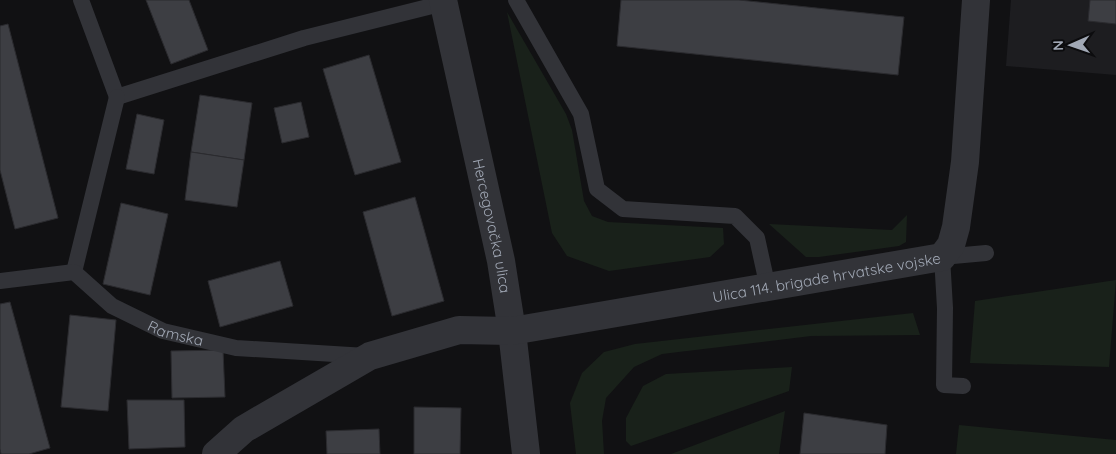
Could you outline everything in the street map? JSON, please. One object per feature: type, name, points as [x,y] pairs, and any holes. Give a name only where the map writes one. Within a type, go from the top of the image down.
[{"type":"street","name":"Ulica 114. brigade hrvatske vojske","points":[[512,331],[942,258],[951,245],[956,227],[965,162],[976,0]]},
{"type":"street","name":"Hercegovačka ulica","points":[[443,2],[502,261],[526,454]]},
{"type":"street","name":"Ramska","points":[[216,454],[244,429],[370,356],[459,330],[512,331]]},
{"type":"lane","points":[[0,281],[74,272],[117,97],[80,0]]},
{"type":"lane","points":[[516,0],[581,114],[597,188],[623,209],[735,216],[757,238],[768,288]]},
{"type":"lane","points":[[117,97],[304,38],[443,2]]},
{"type":"lane","points":[[963,386],[944,385],[945,308],[942,258],[986,253]]},
{"type":"lane","name":"Ramska","points":[[74,272],[112,306],[163,331],[236,348],[370,356]]},
{"type":"shaded area","points":[[1011,0],[1116,0],[1116,75],[1006,66]]},
{"type":"shaded area","points":[[507,12],[566,114],[572,130],[584,201],[592,216],[608,222],[723,228],[724,244],[710,257],[609,271],[567,256],[552,233]]},
{"type":"shaded area","points":[[907,215],[906,242],[899,246],[819,257],[806,257],[769,224],[892,230]]},
{"type":"shaded area","points":[[1116,280],[1109,367],[970,363],[975,301]]},
{"type":"shaded area","points":[[913,313],[920,335],[811,336],[662,354],[634,367],[606,398],[602,421],[604,454],[576,454],[570,403],[582,373],[604,352],[635,344]]},
{"type":"shaded area","points":[[792,367],[789,391],[631,446],[626,441],[626,418],[643,386],[666,374]]},
{"type":"shaded area","points":[[785,411],[779,454],[671,454]]},
{"type":"shaded area","points":[[959,425],[1116,440],[1116,454],[956,454]]},
{"type":"building","points":[[146,0],[189,0],[208,50],[171,64]]},
{"type":"building","points":[[621,0],[739,0],[904,17],[898,75],[617,46]]},
{"type":"building","points":[[1090,0],[1116,0],[1116,24],[1088,21]]},
{"type":"building","points":[[8,24],[58,218],[15,229],[0,170],[0,26]]},
{"type":"building","points":[[369,55],[401,162],[355,175],[323,69]]},
{"type":"building","points":[[200,95],[252,103],[244,160],[191,152]]},
{"type":"building","points":[[301,102],[309,137],[282,143],[274,108]]},
{"type":"building","points":[[137,114],[164,120],[154,174],[126,169]]},
{"type":"building","points":[[191,152],[244,160],[237,207],[185,200]]},
{"type":"building","points":[[415,197],[444,301],[392,316],[363,212]]},
{"type":"building","points":[[121,203],[168,214],[150,295],[103,284]]},
{"type":"building","points":[[280,261],[293,306],[220,327],[208,281]]},
{"type":"building","points":[[10,302],[50,448],[29,454],[1,454],[0,449],[0,304]]},
{"type":"building","points":[[70,315],[116,320],[108,411],[61,407]]},
{"type":"building","points":[[223,350],[225,397],[172,398],[171,351]]},
{"type":"building","points":[[127,400],[184,400],[185,447],[129,449]]},
{"type":"building","points":[[414,407],[461,408],[460,454],[414,454]]},
{"type":"building","points":[[804,413],[887,425],[885,454],[800,454]]},
{"type":"building","points":[[379,429],[380,454],[327,454],[326,431]]}]
